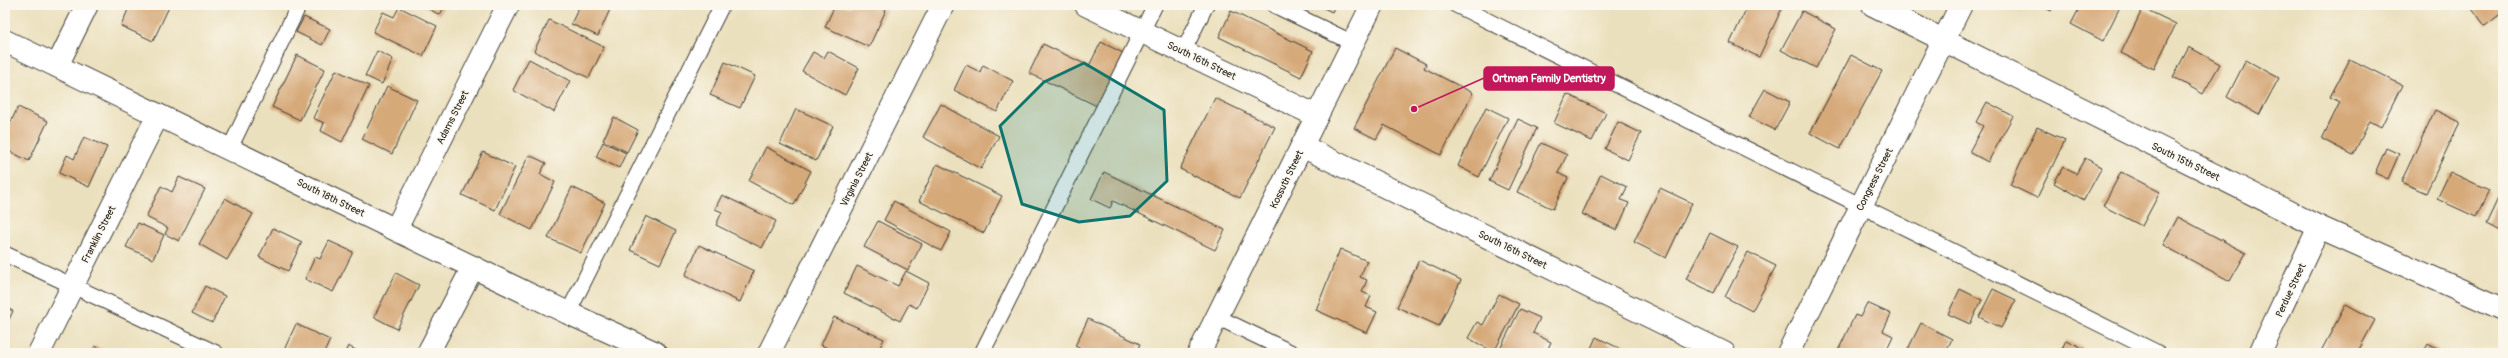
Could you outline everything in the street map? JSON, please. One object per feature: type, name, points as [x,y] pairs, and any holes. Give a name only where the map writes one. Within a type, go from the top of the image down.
[{"type":"street","points":[[57,66],[88,5]]},
{"type":"street","name":"Adams Street","points":[[396,229],[508,5]]},
{"type":"street","name":"Virginia Street","points":[[769,353],[943,5]]},
{"type":"street","name":"South 16th Street","points":[[1086,5],[1317,116]]},
{"type":"street","name":"Kossuth Street","points":[[1199,353],[1372,5]]},
{"type":"street","name":"South 15th Street","points":[[1873,5],[2319,227],[2503,310]]},
{"type":"street","name":"Congress Street","points":[[1788,353],[1961,5]]},
{"type":"street","name":"South 18th Street","points":[[5,41],[230,148],[568,313],[656,353]]},
{"type":"street","name":"Franklin Street","points":[[39,353],[158,115]]},
{"type":"street","name":"South 16th Street","points":[[1302,146],[1724,353]]},
{"type":"street","name":"Perdue Street","points":[[2260,353],[2319,227]]},
{"type":"street","points":[[428,353],[473,267]]},
{"type":"lane","points":[[230,148],[299,5]]},
{"type":"lane","points":[[568,313],[722,5]]},
{"type":"lane","points":[[982,353],[1155,5]]},
{"type":"lane","points":[[1183,52],[1206,5]]},
{"type":"lane","points":[[1274,5],[1353,43]]},
{"type":"lane","points":[[1456,5],[2158,353]]},
{"type":"lane","points":[[5,254],[216,353]]},
{"type":"lane","points":[[1217,317],[1292,353]]},
{"type":"highlighted area","points":[[1084,63],[1164,110],[1167,181],[1130,216],[1079,222],[1022,204],[1000,126],[1044,82]]},
{"type":"building","points":[[130,5],[170,5],[153,41],[121,26]]},
{"type":"building","points":[[422,5],[445,5],[440,15]]},
{"type":"building","points":[[580,5],[612,5],[598,36],[571,24]]},
{"type":"building","points":[[835,5],[849,7],[851,5],[874,5],[886,10],[869,47],[825,27]]},
{"type":"building","points":[[1317,5],[1335,5],[1332,12]]},
{"type":"building","points":[[1748,5],[1783,6],[1759,57],[1730,43]]},
{"type":"building","points":[[2039,5],[2054,5],[2051,11]]},
{"type":"building","points":[[2081,5],[2121,5],[2103,41],[2071,24]]},
{"type":"building","points":[[2470,5],[2503,5],[2503,12],[2485,26]]},
{"type":"building","points":[[399,7],[437,26],[423,56],[373,32],[383,12],[394,17]]},
{"type":"building","points":[[2143,8],[2176,24],[2154,69],[2121,53]]},
{"type":"building","points":[[1231,11],[1313,51],[1301,77],[1219,37]]},
{"type":"building","points":[[1802,11],[1836,29],[1816,68],[1781,50]]},
{"type":"building","points":[[304,17],[330,29],[322,45],[296,32]]},
{"type":"building","points":[[549,20],[604,47],[589,78],[534,51]]},
{"type":"building","points":[[1101,42],[1127,55],[1101,108],[1029,73],[1043,44],[1089,66]]},
{"type":"building","points":[[2189,47],[2220,64],[2203,94],[2173,77]]},
{"type":"building","points":[[1395,48],[1426,64],[1424,68],[1473,93],[1441,155],[1384,125],[1376,139],[1354,128]]},
{"type":"building","points":[[377,51],[393,59],[382,84],[365,76]]},
{"type":"building","points":[[828,51],[859,68],[845,95],[802,71],[813,52],[824,58]]},
{"type":"building","points":[[297,55],[325,69],[300,120],[272,107]]},
{"type":"building","points":[[1851,55],[1882,71],[1840,149],[1810,133]]},
{"type":"building","points":[[529,59],[570,81],[554,112],[513,90]]},
{"type":"building","points":[[2350,59],[2402,85],[2381,127],[2370,121],[2353,155],[2322,139],[2340,102],[2330,97]]},
{"type":"building","points":[[2246,60],[2279,78],[2259,115],[2227,97]]},
{"type":"building","points":[[725,62],[755,76],[740,108],[710,95]]},
{"type":"building","points":[[966,65],[980,72],[983,65],[1013,81],[997,112],[954,90]]},
{"type":"building","points":[[336,70],[369,86],[342,142],[321,131],[324,123],[313,118]]},
{"type":"building","points":[[387,86],[417,100],[392,154],[362,139]]},
{"type":"building","points":[[1765,89],[1790,102],[1775,130],[1749,117]]},
{"type":"building","points":[[1567,94],[1606,113],[1592,141],[1554,123]]},
{"type":"building","points":[[1215,98],[1275,127],[1240,198],[1180,169]]},
{"type":"building","points":[[1987,102],[2013,116],[1988,162],[1969,152],[1983,126],[1976,122]]},
{"type":"building","points":[[941,104],[999,136],[981,169],[923,137]]},
{"type":"building","points":[[18,107],[48,121],[29,161],[5,149],[5,134]]},
{"type":"building","points":[[1486,107],[1508,118],[1479,177],[1458,166]]},
{"type":"building","points":[[796,109],[833,126],[816,161],[780,144]]},
{"type":"building","points":[[2435,110],[2460,122],[2426,193],[2401,182]]},
{"type":"building","points":[[614,117],[638,130],[627,152],[603,140]]},
{"type":"building","points":[[1518,119],[1537,128],[1508,190],[1489,181]]},
{"type":"building","points":[[1618,122],[1641,133],[1628,160],[1605,149]]},
{"type":"building","points":[[2037,127],[2065,140],[2037,198],[2010,185]]},
{"type":"building","points":[[84,137],[107,147],[89,187],[59,173],[67,155],[74,159]]},
{"type":"building","points":[[603,142],[626,153],[619,168],[596,157]]},
{"type":"building","points":[[1541,143],[1567,155],[1558,173],[1568,178],[1553,209],[1517,192]]},
{"type":"building","points":[[766,147],[811,171],[794,205],[749,181]]},
{"type":"building","points":[[2386,148],[2399,154],[2388,179],[2375,173]]},
{"type":"building","points":[[483,152],[515,167],[495,210],[462,195]]},
{"type":"building","points":[[529,155],[546,163],[540,174],[555,182],[532,230],[500,214]]},
{"type":"building","points":[[2085,158],[2102,167],[2084,200],[2054,183],[2063,167],[2076,174]]},
{"type":"building","points":[[937,164],[1002,196],[984,233],[919,201]]},
{"type":"building","points":[[1104,172],[1225,230],[1215,250],[1113,201],[1110,208],[1091,199]]},
{"type":"building","points":[[2121,172],[2160,192],[2142,226],[2103,206]]},
{"type":"building","points":[[2450,172],[2489,190],[2476,217],[2437,199]]},
{"type":"building","points":[[1601,174],[1627,187],[1621,200],[1629,203],[1617,230],[1582,214]]},
{"type":"building","points":[[179,177],[205,189],[179,241],[165,234],[168,228],[146,217],[161,186],[172,192]]},
{"type":"building","points":[[572,187],[605,203],[581,253],[548,238]]},
{"type":"building","points":[[1660,188],[1692,203],[1666,258],[1634,242]]},
{"type":"building","points":[[2503,188],[2503,232],[2486,224]]},
{"type":"building","points":[[722,195],[776,221],[762,248],[716,225],[722,212],[715,209]]},
{"type":"building","points":[[225,198],[253,214],[227,260],[199,244]]},
{"type":"building","points":[[894,201],[951,232],[941,251],[884,220]]},
{"type":"building","points":[[646,216],[676,231],[660,264],[630,250]]},
{"type":"building","points":[[2178,217],[2246,253],[2230,281],[2163,245]]},
{"type":"building","points":[[878,221],[922,244],[908,270],[864,247]]},
{"type":"building","points":[[138,223],[164,235],[153,259],[126,247]]},
{"type":"building","points":[[273,228],[302,242],[288,271],[259,257]]},
{"type":"building","points":[[1710,233],[1738,247],[1714,293],[1686,279]]},
{"type":"building","points":[[329,241],[353,252],[333,292],[305,279],[315,257],[320,259]]},
{"type":"building","points":[[699,245],[754,271],[740,302],[685,276]]},
{"type":"building","points":[[1340,249],[1367,261],[1360,277],[1367,280],[1362,292],[1371,296],[1366,307],[1377,312],[1367,333],[1316,310]]},
{"type":"building","points":[[1748,252],[1776,266],[1752,311],[1725,297]]},
{"type":"building","points":[[1419,260],[1461,280],[1439,326],[1397,307]]},
{"type":"building","points":[[857,266],[898,286],[906,271],[929,283],[917,308],[909,304],[900,321],[844,293]]},
{"type":"building","points":[[396,273],[419,285],[397,329],[374,317]]},
{"type":"building","points":[[205,286],[225,296],[212,323],[192,313]]},
{"type":"building","points":[[1960,289],[1982,300],[1970,324],[1948,314]]},
{"type":"building","points":[[1993,289],[2016,300],[2001,328],[1979,317]]},
{"type":"building","points":[[1499,294],[1519,304],[1494,352],[1468,338],[1477,322],[1483,325]]},
{"type":"building","points":[[1867,303],[1891,314],[1883,331],[1893,336],[1885,353],[1837,353],[1855,315],[1860,317]]},
{"type":"building","points":[[2346,304],[2375,320],[2357,353],[2320,353]]},
{"type":"building","points":[[5,307],[13,311],[5,328]]},
{"type":"building","points":[[1520,309],[1540,318],[1533,333],[1551,342],[1546,353],[1498,353]]},
{"type":"building","points":[[834,317],[884,339],[877,353],[839,353],[821,345]]},
{"type":"building","points":[[1088,319],[1140,344],[1136,353],[1089,353],[1075,346]]},
{"type":"building","points":[[1921,323],[1952,339],[1945,353],[1906,353]]},
{"type":"building","points":[[296,324],[330,340],[324,353],[291,353],[284,350]]},
{"type":"building","points":[[1596,337],[1629,353],[1589,353]]},
{"type":"building","points":[[2066,340],[2085,349],[2083,353],[2060,353]]},
{"type":"building","points":[[2428,344],[2444,353],[2423,353]]},
{"type":"building","points":[[95,346],[109,353],[91,353]]},
{"type":"building","points":[[348,346],[362,353],[345,353]]},
{"type":"place","name":"Ortman Family Dentistry","points":[[1414,109]]}]
